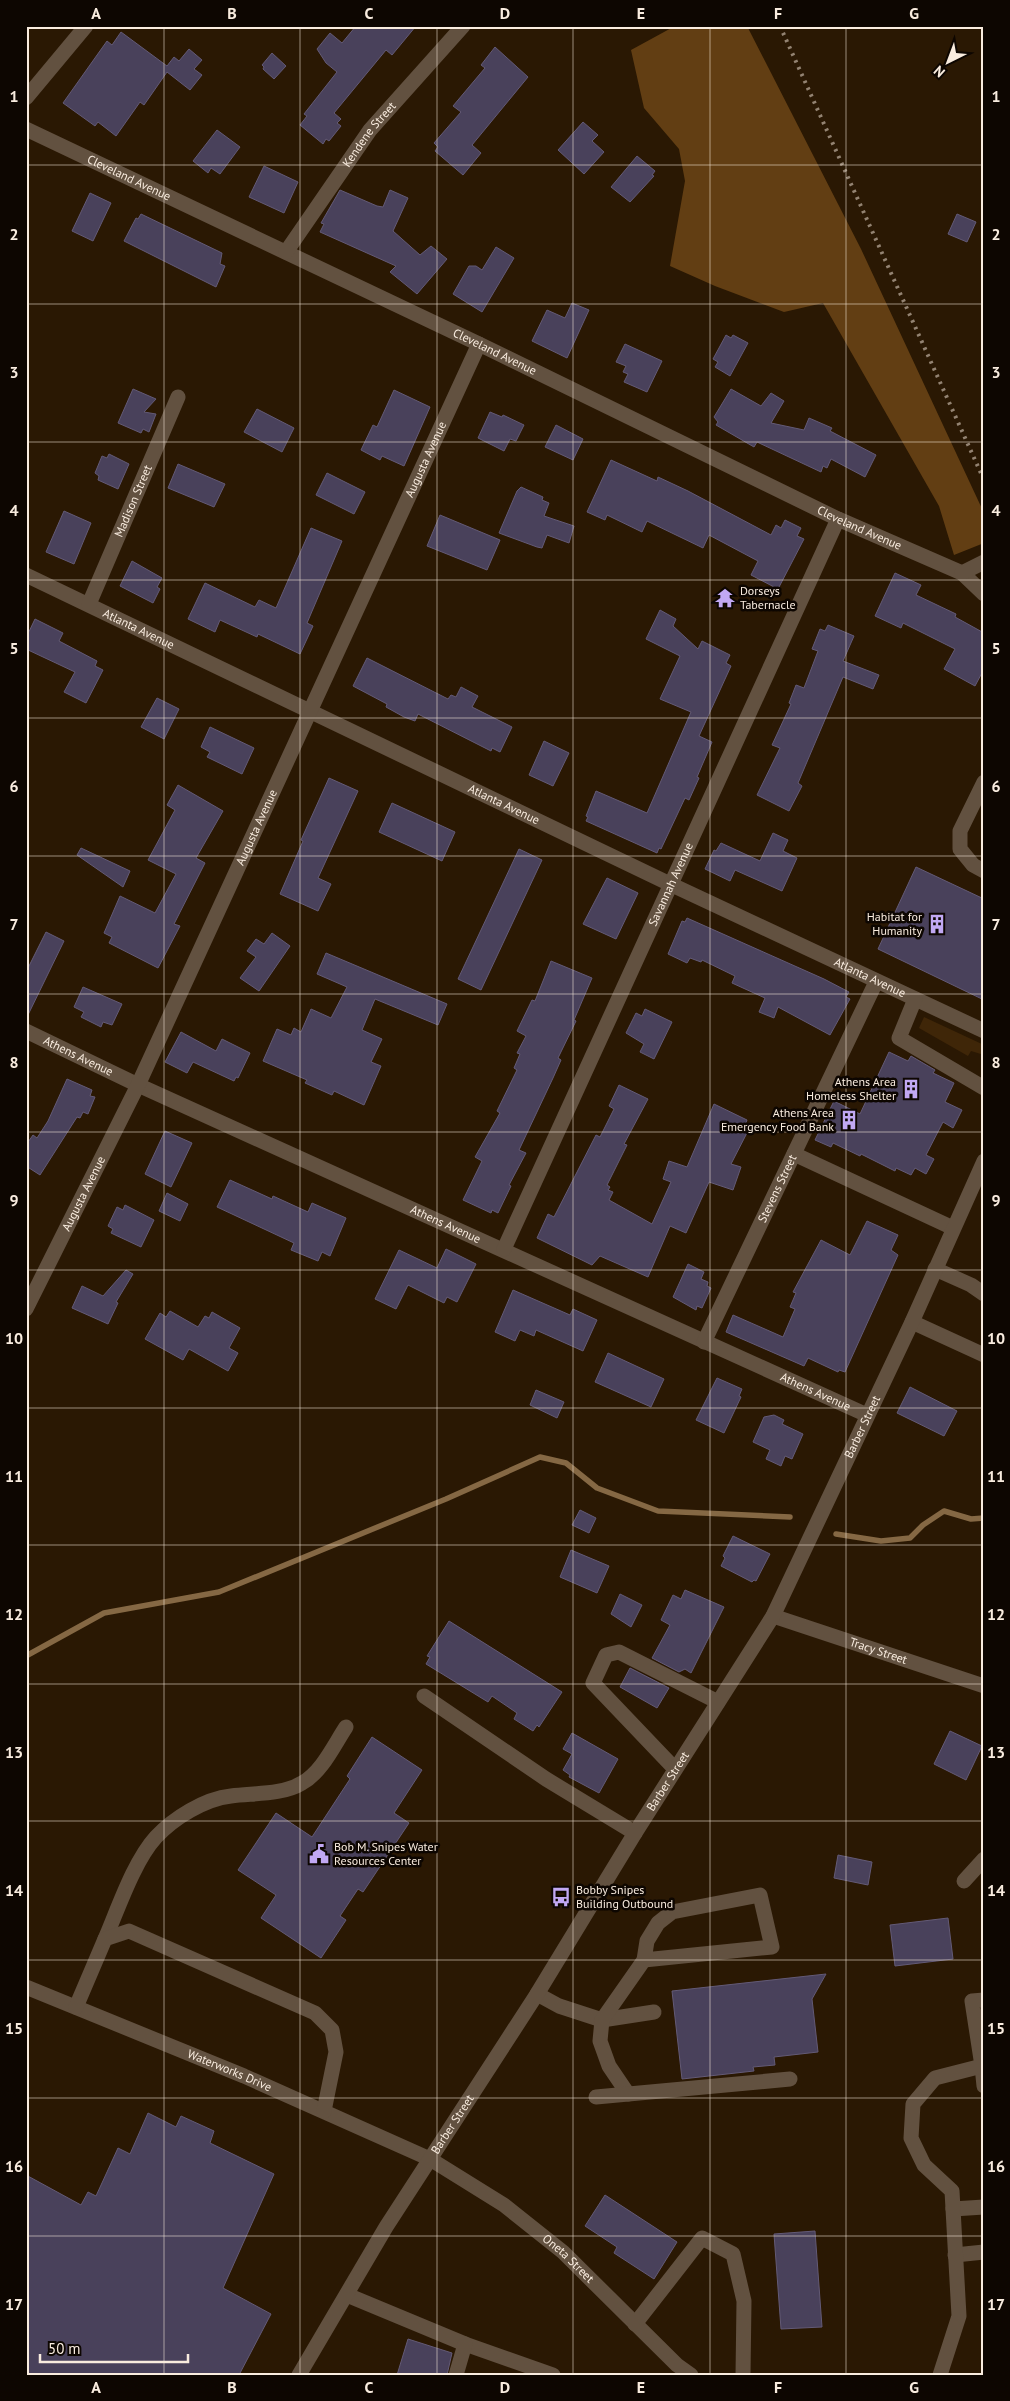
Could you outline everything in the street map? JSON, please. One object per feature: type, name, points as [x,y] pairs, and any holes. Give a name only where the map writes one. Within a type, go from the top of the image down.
[{"type":"street","points":[[26,98],[86,26]]},
{"type":"street","name":"Kendene Street","points":[[286,252],[370,130],[463,26]]},
{"type":"street","name":"Cleveland Avenue","points":[[26,129],[479,344],[838,519],[962,573],[984,594]]},
{"type":"street","name":"Augusta Avenue","points":[[26,1308],[138,1085],[479,344]]},
{"type":"street","name":"Madison Street","points":[[89,604],[178,397]]},
{"type":"street","name":"Savannah Avenue","points":[[504,1249],[838,519]]},
{"type":"street","points":[[962,573],[984,562]]},
{"type":"street","name":"Atlanta Avenue","points":[[26,575],[670,884],[984,1031]]},
{"type":"street","points":[[984,782],[960,831],[960,849],[973,865],[984,871]]},
{"type":"street","name":"Stevens Street","points":[[704,1342],[876,982]]},
{"type":"street","points":[[915,999],[898,1038],[984,1088]]},
{"type":"street","name":"Athens Avenue","points":[[26,1031],[138,1085],[504,1249],[867,1415]]},
{"type":"street","points":[[794,1154],[953,1228]]},
{"type":"street","name":"Barber Street","points":[[299,2375],[386,2227],[537,1994],[675,1769],[774,1616],[912,1322],[984,1161]]},
{"type":"street","points":[[935,1269],[971,1285],[984,1294]]},
{"type":"street","points":[[912,1322],[984,1355]]},
{"type":"street","name":"Tracy Street","points":[[774,1616],[984,1686]]},
{"type":"street","points":[[675,1769],[593,1683],[606,1655],[619,1652],[718,1702]]},
{"type":"street","points":[[424,1696],[546,1778],[635,1833]]},
{"type":"street","points":[[76,2007],[136,1870],[156,1838],[188,1811],[229,1796],[270,1792],[302,1784],[316,1772],[346,1727]]},
{"type":"street","points":[[964,1880],[984,1859]]},
{"type":"street","points":[[628,2094],[609,2066],[600,2042],[602,2020],[644,1960],[647,1941],[658,1923],[672,1912],[760,1895],[772,1947],[644,1960]]},
{"type":"street","points":[[105,1939],[129,1931],[315,2013],[332,2030],[336,2052],[324,2111]]},
{"type":"street","name":"Waterworks Drive","points":[[26,1987],[244,2076],[430,2160]]},
{"type":"street","points":[[537,1994],[559,2006],[602,2020],[654,2012]]},
{"type":"street","points":[[984,2000],[972,2001],[984,2086]]},
{"type":"street","points":[[940,2375],[959,2316],[952,2191],[924,2165],[910,2138],[913,2104],[935,2078],[982,2066]]},
{"type":"street","points":[[596,2097],[790,2079]]},
{"type":"street","name":"Oneta Street","points":[[430,2160],[504,2206],[563,2252],[676,2365],[691,2375]]},
{"type":"street","points":[[953,2209],[984,2207]]},
{"type":"street","points":[[635,2324],[702,2238],[733,2254],[744,2300],[743,2375]]},
{"type":"street","points":[[956,2255],[984,2252]]},
{"type":"street","points":[[347,2295],[465,2344],[553,2375]]},
{"type":"street","points":[[456,2375],[465,2344]]},
{"type":"shaded area","points":[[675,26],[747,26],[861,249],[984,513],[984,543],[954,555],[939,506],[823,303],[784,312],[715,286],[670,266],[685,181],[679,149],[644,108],[631,50]]},
{"type":"shaded area","points":[[924,1017],[984,1045],[984,1055],[971,1051],[968,1056],[919,1028]]},
{"type":"building","points":[[356,26],[416,26],[392,55],[386,50],[334,113],[341,119],[337,123],[341,126],[329,141],[326,139],[323,144],[300,125],[307,116],[304,114],[337,72],[326,63],[317,49],[330,33],[342,43]]},
{"type":"building","points":[[121,32],[167,66],[174,57],[179,61],[189,49],[202,60],[194,69],[202,75],[190,90],[167,72],[144,105],[140,102],[116,136],[98,122],[95,126],[63,103],[107,41],[112,45]]},
{"type":"building","points":[[495,47],[528,77],[472,145],[481,153],[463,175],[435,151],[438,147],[434,143],[461,112],[453,106],[485,68],[481,65]]},
{"type":"building","points":[[272,53],[286,66],[274,79],[263,69],[262,65]]},
{"type":"building","points":[[583,122],[598,135],[592,141],[604,152],[584,174],[558,150]]},
{"type":"building","points":[[217,130],[240,147],[220,174],[211,168],[208,173],[193,161]]},
{"type":"building","points":[[637,156],[655,171],[652,175],[654,176],[630,202],[611,187]]},
{"type":"building","points":[[264,166],[298,182],[284,213],[249,197]]},
{"type":"building","points":[[340,190],[383,207],[390,190],[408,198],[393,231],[420,255],[431,246],[447,259],[417,294],[390,272],[396,266],[320,232],[324,224],[321,223]]},
{"type":"building","points":[[90,193],[111,203],[93,241],[72,231]]},
{"type":"building","points":[[141,214],[222,253],[220,264],[225,266],[216,287],[124,241],[136,218],[138,219]]},
{"type":"building","points":[[957,214],[976,222],[967,242],[948,234]]},
{"type":"building","points":[[496,247],[514,258],[482,312],[453,294],[469,266],[476,266],[482,270]]},
{"type":"building","points":[[572,303],[589,310],[567,358],[532,341],[547,310],[565,318]]},
{"type":"building","points":[[726,335],[731,338],[733,335],[748,343],[730,376],[715,367],[718,362],[713,359]]},
{"type":"building","points":[[625,344],[662,361],[647,392],[624,382],[628,374],[623,372],[626,366],[616,362]]},
{"type":"building","points":[[133,389],[156,399],[144,412],[156,414],[149,432],[143,429],[141,433],[118,423]]},
{"type":"building","points":[[731,389],[761,406],[771,393],[784,401],[771,423],[804,430],[809,418],[832,428],[830,431],[876,455],[865,477],[831,459],[827,468],[823,466],[821,472],[757,442],[754,447],[716,425],[718,422],[714,417]]},
{"type":"building","points":[[394,390],[430,407],[404,466],[382,456],[380,460],[361,450],[373,425],[377,427]]},
{"type":"building","points":[[257,409],[294,428],[282,452],[244,432]]},
{"type":"building","points":[[490,412],[502,417],[503,415],[524,425],[516,441],[510,439],[504,451],[478,438]]},
{"type":"building","points":[[556,425],[583,439],[573,460],[545,447]]},
{"type":"building","points":[[109,454],[129,464],[118,489],[98,480],[99,476],[95,473],[102,456],[107,458]]},
{"type":"building","points":[[611,460],[657,481],[658,477],[688,491],[771,535],[776,525],[781,528],[785,520],[801,528],[797,536],[804,539],[778,589],[751,575],[758,561],[709,535],[703,548],[647,521],[642,532],[607,515],[605,520],[587,512]]},
{"type":"building","points":[[178,464],[225,484],[214,507],[168,488]]},
{"type":"building","points":[[327,473],[365,492],[354,514],[316,495]]},
{"type":"building","points":[[521,487],[543,497],[542,500],[549,503],[544,516],[574,526],[569,543],[547,535],[542,548],[499,533],[517,491]]},
{"type":"building","points":[[64,511],[91,523],[74,564],[46,552]]},
{"type":"building","points":[[440,515],[500,540],[487,570],[427,546]]},
{"type":"building","points":[[311,528],[342,541],[307,623],[313,626],[300,654],[258,634],[257,637],[220,620],[215,632],[188,619],[205,583],[255,607],[259,600],[276,608]]},
{"type":"building","points":[[132,561],[162,578],[157,587],[160,589],[153,603],[120,586]]},
{"type":"building","points":[[895,573],[921,585],[916,595],[956,614],[955,617],[984,633],[984,669],[975,686],[944,669],[955,649],[903,623],[901,628],[875,616]]},
{"type":"building","points":[[660,610],[676,619],[673,626],[698,649],[702,641],[730,655],[726,663],[731,666],[699,736],[712,742],[697,777],[699,778],[689,800],[685,798],[661,849],[659,848],[657,853],[586,821],[588,817],[586,816],[596,791],[647,813],[691,712],[660,699],[680,656],[646,639]]},
{"type":"building","points":[[35,619],[63,633],[59,641],[97,661],[95,666],[103,670],[86,703],[64,692],[75,672],[26,649],[26,638]]},
{"type":"building","points":[[828,625],[854,636],[843,661],[879,675],[873,689],[843,677],[798,783],[802,786],[789,811],[757,795],[780,748],[772,745],[791,704],[789,703],[796,685],[804,688],[818,651],[812,649],[820,629],[825,631]]},
{"type":"building","points":[[367,658],[448,699],[451,695],[456,697],[461,687],[478,696],[472,707],[512,727],[500,752],[492,748],[491,751],[418,714],[415,721],[404,717],[386,707],[387,704],[353,686]]},
{"type":"building","points":[[157,698],[179,709],[164,739],[141,727]]},
{"type":"building","points":[[210,727],[254,748],[242,774],[207,757],[210,752],[201,747]]},
{"type":"building","points":[[544,741],[569,753],[553,786],[529,775]]},
{"type":"building","points":[[329,778],[358,791],[318,878],[331,884],[318,911],[280,894],[303,841],[301,840]]},
{"type":"building","points":[[178,785],[223,811],[196,858],[205,863],[174,924],[180,926],[158,968],[109,943],[112,937],[104,933],[120,896],[155,913],[176,874],[148,860],[175,810],[167,805]]},
{"type":"building","points":[[392,803],[455,832],[442,861],[379,832]]},
{"type":"building","points":[[773,833],[788,840],[783,851],[797,858],[782,891],[735,870],[730,881],[705,869],[714,850],[716,851],[721,843],[760,861]]},
{"type":"building","points":[[81,848],[130,871],[123,887],[77,855]]},
{"type":"building","points":[[519,849],[542,860],[481,990],[458,979]]},
{"type":"building","name":"Habitat for Humanity","points":[[916,867],[984,899],[984,1000],[878,949]]},
{"type":"building","points":[[607,878],[638,893],[616,939],[583,924]]},
{"type":"building","points":[[687,918],[849,992],[846,997],[850,999],[830,1035],[778,1007],[774,1018],[759,1012],[765,998],[732,983],[735,976],[702,960],[701,962],[690,958],[687,963],[668,954],[682,921],[685,922]]},
{"type":"building","points":[[46,932],[64,941],[26,1019],[26,972]]},
{"type":"building","points":[[272,933],[290,946],[259,991],[240,978],[256,957],[247,951],[256,939],[264,944]]},
{"type":"building","points":[[326,953],[447,1004],[438,1025],[375,999],[362,1030],[382,1039],[371,1062],[381,1066],[364,1105],[334,1091],[332,1095],[305,1083],[307,1080],[263,1061],[277,1029],[291,1035],[294,1028],[301,1032],[311,1009],[331,1018],[347,987],[317,974]]},
{"type":"building","points":[[551,961],[592,978],[574,1020],[576,1021],[558,1058],[561,1060],[519,1150],[526,1153],[509,1185],[511,1186],[498,1213],[492,1210],[491,1213],[463,1200],[482,1161],[475,1157],[500,1113],[497,1111],[517,1070],[514,1068],[520,1054],[517,1053],[526,1036],[517,1031],[532,1000],[535,1001]]},
{"type":"building","points":[[83,987],[122,1004],[112,1025],[103,1022],[101,1027],[81,1017],[84,1012],[74,1007]]},
{"type":"building","points":[[645,1009],[672,1022],[654,1059],[640,1052],[644,1044],[626,1033],[636,1013],[642,1016]]},
{"type":"building","points":[[181,1032],[216,1051],[222,1039],[250,1053],[238,1078],[236,1077],[234,1081],[193,1062],[187,1073],[165,1062]]},
{"type":"building","points":[[889,1052],[908,1061],[911,1056],[935,1070],[933,1073],[954,1083],[945,1102],[962,1110],[953,1128],[943,1122],[926,1155],[934,1159],[926,1174],[915,1168],[911,1175],[896,1168],[895,1171],[833,1143],[831,1147],[815,1140],[834,1101],[860,1114]]},
{"type":"building","points":[[67,1079],[92,1090],[90,1096],[95,1097],[88,1114],[83,1112],[80,1118],[77,1117],[40,1175],[26,1166],[26,1145],[33,1135],[37,1138],[48,1121]]},
{"type":"building","points":[[619,1085],[648,1099],[624,1144],[627,1145],[607,1185],[610,1187],[608,1190],[613,1192],[609,1200],[652,1224],[671,1182],[663,1179],[669,1161],[687,1167],[714,1104],[747,1120],[745,1125],[750,1127],[731,1164],[741,1167],[733,1190],[709,1182],[686,1233],[670,1226],[648,1277],[600,1256],[592,1265],[537,1238],[548,1214],[554,1217],[596,1135],[600,1137],[614,1109],[609,1106]]},
{"type":"building","points":[[165,1131],[192,1143],[171,1187],[145,1174]]},
{"type":"building","points":[[230,1180],[272,1199],[273,1196],[308,1212],[312,1203],[346,1218],[330,1256],[322,1252],[318,1261],[291,1250],[294,1243],[217,1207]]},
{"type":"building","points":[[167,1193],[188,1204],[180,1221],[159,1211]]},
{"type":"building","points":[[125,1205],[154,1220],[141,1247],[111,1233],[113,1229],[108,1226],[117,1207],[123,1210]]},
{"type":"building","points":[[867,1221],[898,1235],[891,1250],[898,1255],[845,1372],[839,1370],[838,1372],[808,1358],[804,1366],[726,1332],[733,1315],[783,1337],[795,1309],[790,1307],[796,1293],[793,1292],[821,1240],[850,1255]]},
{"type":"building","points":[[446,1249],[476,1264],[457,1302],[447,1297],[444,1303],[408,1285],[396,1309],[375,1299],[399,1250],[437,1268]]},
{"type":"building","points":[[688,1264],[704,1272],[701,1279],[708,1282],[707,1286],[711,1288],[702,1308],[697,1306],[696,1310],[673,1297]]},
{"type":"building","points":[[126,1270],[133,1274],[116,1302],[118,1303],[108,1324],[72,1308],[82,1286],[103,1296]]},
{"type":"building","points":[[513,1290],[570,1315],[573,1309],[597,1320],[583,1351],[536,1330],[534,1336],[520,1330],[515,1341],[495,1332]]},
{"type":"building","points":[[170,1311],[198,1327],[205,1316],[209,1318],[212,1312],[240,1328],[229,1348],[238,1353],[228,1371],[189,1349],[183,1360],[145,1339],[160,1313],[166,1317]]},
{"type":"building","points":[[608,1353],[664,1379],[651,1407],[595,1382]]},
{"type":"building","points":[[717,1378],[742,1389],[739,1396],[741,1397],[724,1433],[696,1420]]},
{"type":"building","points":[[910,1387],[957,1411],[944,1436],[897,1413]]},
{"type":"building","points":[[536,1390],[564,1402],[557,1418],[530,1405]]},
{"type":"building","points":[[774,1415],[784,1420],[782,1424],[803,1434],[792,1459],[785,1456],[781,1466],[766,1459],[770,1450],[753,1442],[764,1417]]},
{"type":"building","points":[[580,1510],[596,1518],[589,1533],[572,1525]]},
{"type":"building","points":[[733,1536],[770,1554],[756,1581],[752,1582],[721,1566],[725,1558],[723,1556]]},
{"type":"building","points":[[571,1550],[609,1566],[597,1593],[560,1577]]},
{"type":"building","points":[[685,1590],[724,1607],[691,1673],[685,1669],[679,1672],[652,1658],[670,1625],[661,1620],[673,1595],[681,1599]]},
{"type":"building","points":[[620,1594],[642,1605],[631,1627],[611,1614]]},
{"type":"building","points":[[449,1621],[562,1692],[539,1727],[537,1725],[533,1731],[514,1719],[517,1713],[492,1696],[488,1702],[426,1664],[430,1657],[427,1656]]},
{"type":"building","points":[[630,1668],[669,1688],[657,1708],[620,1687]]},
{"type":"building","points":[[950,1731],[982,1746],[966,1780],[934,1764]]},
{"type":"building","points":[[572,1733],[618,1759],[599,1793],[569,1777],[570,1775],[563,1770],[572,1754],[563,1749]]},
{"type":"building","name":"Bob M. Snipes Water Resources Center","points":[[372,1737],[422,1770],[394,1813],[409,1823],[363,1892],[358,1889],[340,1916],[346,1920],[321,1958],[261,1918],[276,1895],[238,1870],[276,1813],[312,1837],[350,1779],[347,1776]]},
{"type":"building","points":[[838,1855],[872,1862],[868,1885],[834,1878]]},
{"type":"building","points":[[948,1918],[953,1959],[895,1966],[890,1925]]},
{"type":"building","points":[[826,1974],[812,1999],[818,2052],[774,2057],[775,2065],[753,2067],[754,2071],[682,2079],[672,1991]]},
{"type":"building","points":[[148,2113],[176,2127],[181,2116],[214,2131],[210,2143],[274,2174],[223,2288],[271,2314],[239,2375],[26,2375],[26,2175],[81,2205],[88,2192],[96,2196],[118,2148],[130,2154]]},
{"type":"building","points":[[605,2195],[677,2242],[654,2279],[614,2253],[617,2247],[585,2226]]},
{"type":"building","points":[[815,2231],[822,2327],[781,2329],[774,2234]]},
{"type":"building","points":[[408,2339],[452,2353],[447,2375],[397,2375]]},
{"type":"waterway","points":[[26,1656],[104,1613],[219,1592],[446,1499],[540,1457],[566,1463],[597,1488],[658,1511],[790,1517]]},
{"type":"waterway","points":[[836,1534],[881,1541],[910,1538],[923,1525],[944,1511],[971,1519],[984,1518]]},
{"type":"railway","points":[[780,26],[984,480]]},
{"type":"place","name":"Dorseys Tabernacle","points":[[725,598]]},
{"type":"place","name":"Habitat for Humanity","points":[[937,924]]},
{"type":"place","name":"Athens Area Homeless Shelter","points":[[911,1089]]},
{"type":"place","name":"Athens Area Emergency Food Bank","points":[[849,1120]]},
{"type":"place","name":"Bob M. Snipes Water Resources Center","points":[[319,1854]]},
{"type":"place","name":"Bobby Snipes Building Outbound","points":[[561,1897]]}]
